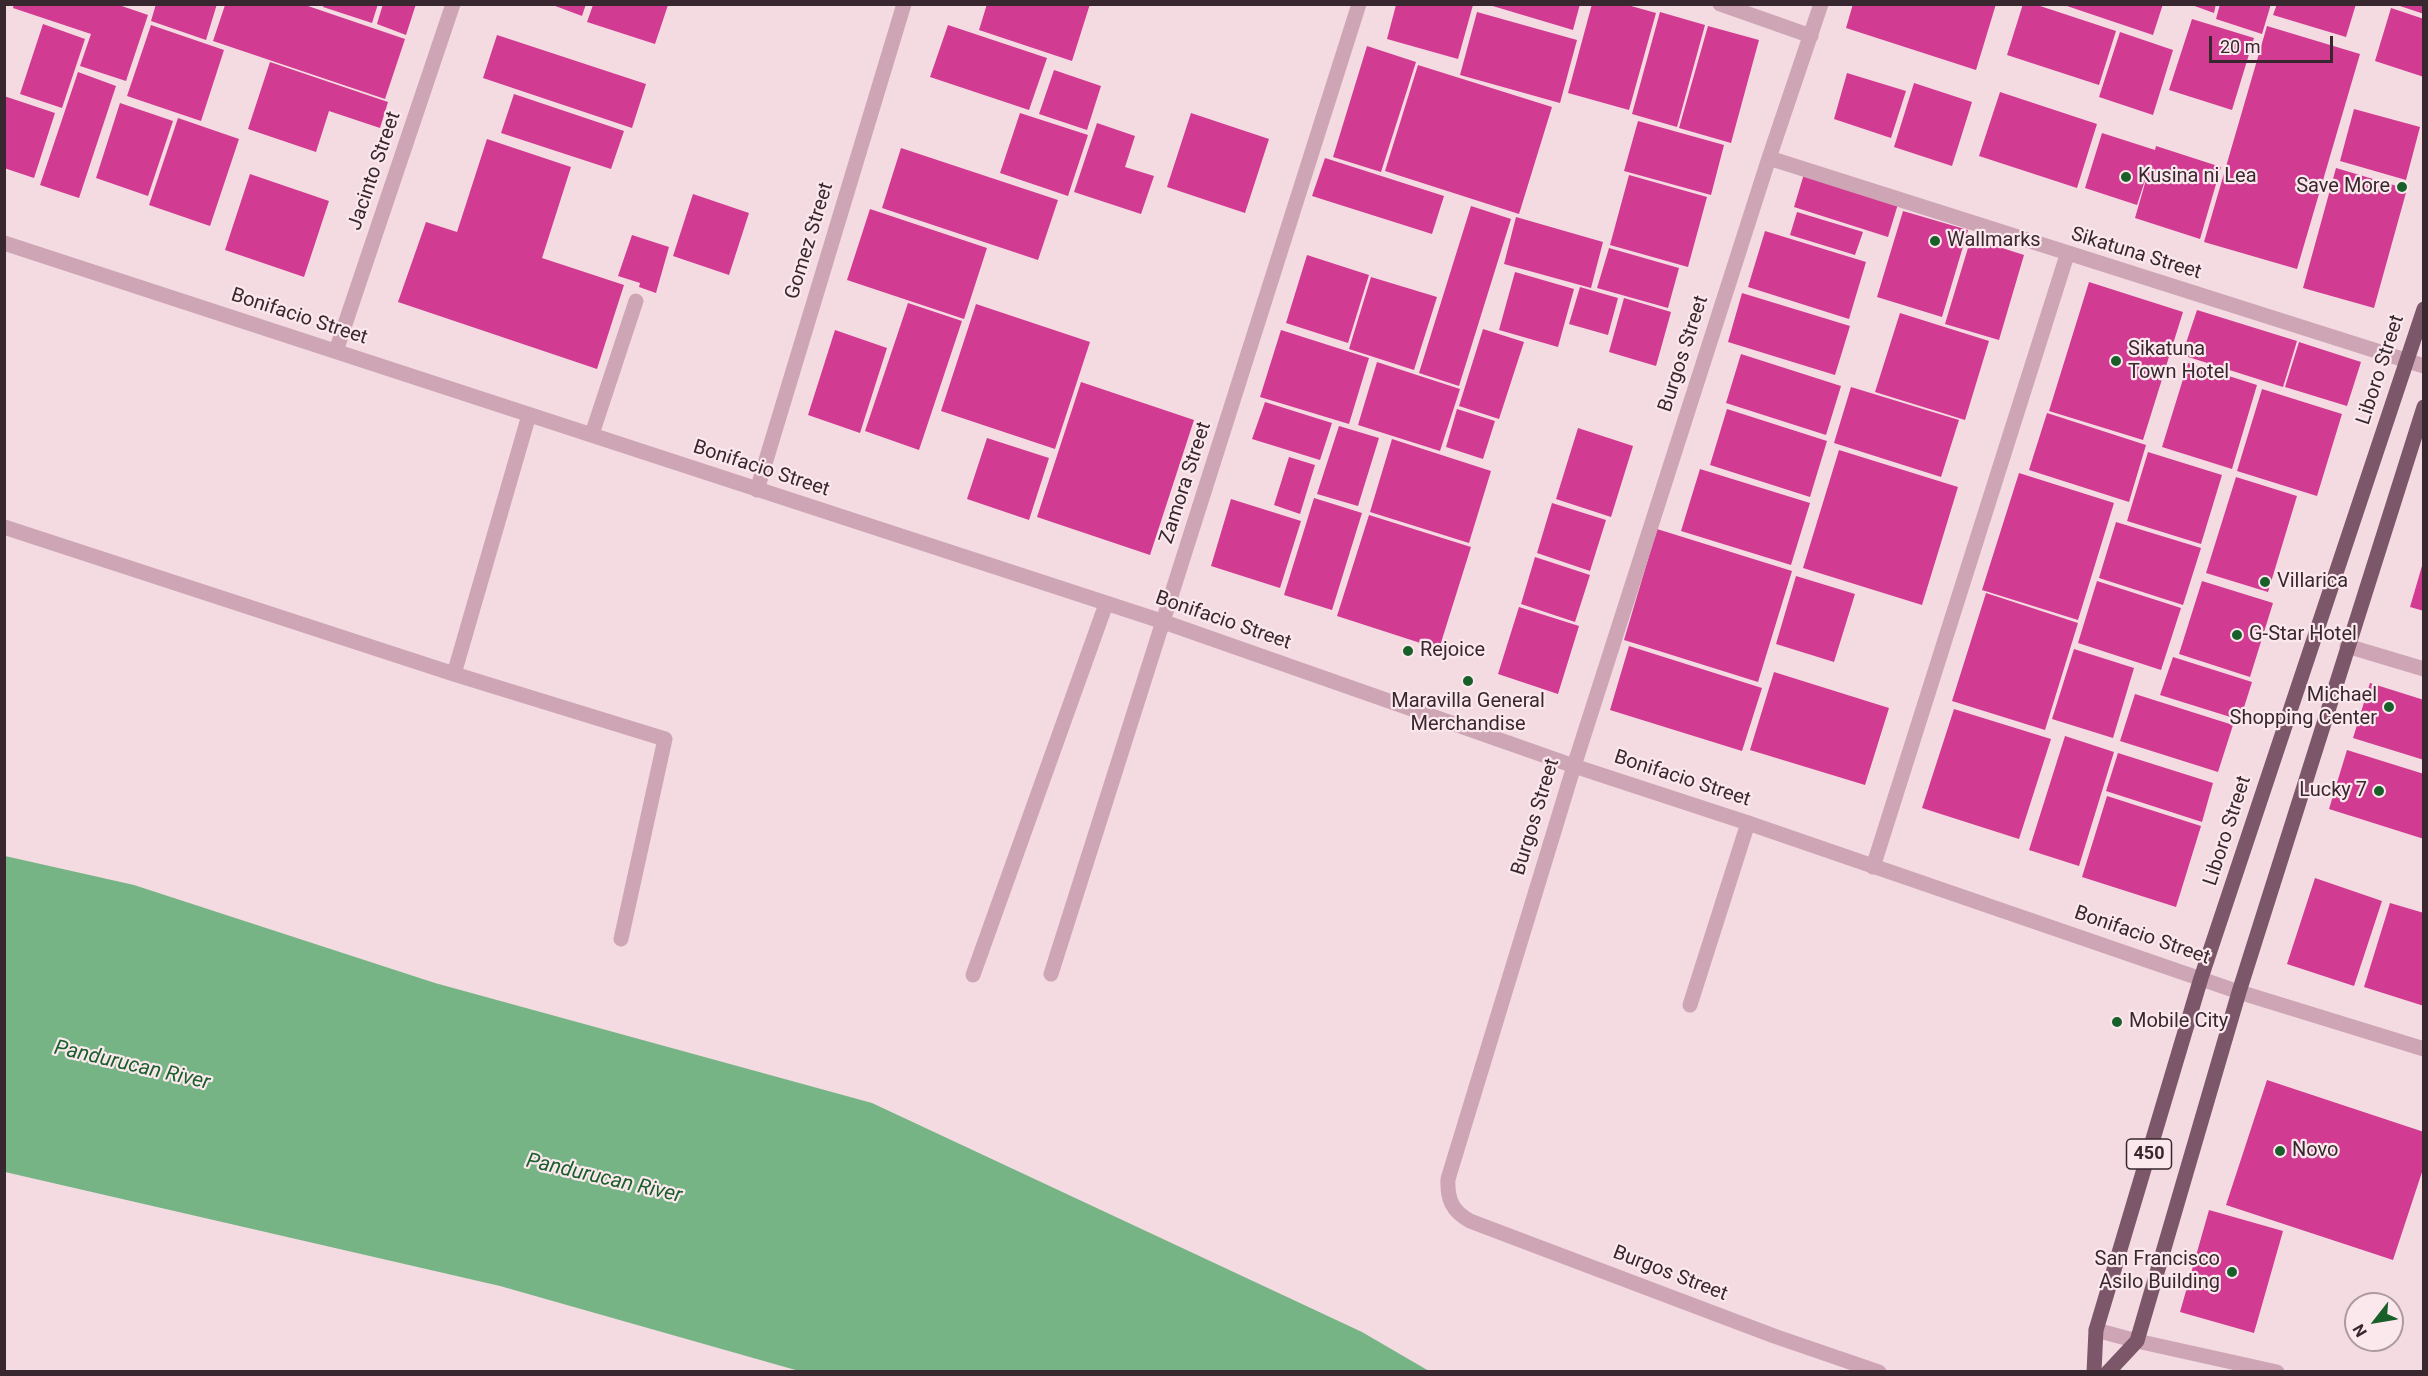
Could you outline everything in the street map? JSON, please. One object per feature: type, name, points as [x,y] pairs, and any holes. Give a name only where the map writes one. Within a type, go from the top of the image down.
[{"type":"main road","name":"Liboro Street","points":[[2094,1371],[2096,1330],[2201,978],[2424,309]]},
{"type":"main road","name":"450","points":[[2108,1371],[2137,1341],[2239,992],[2424,407]]},
{"type":"street","name":"Jacinto Street","points":[[336,351],[453,4]]},
{"type":"street","name":"Gomez Street","points":[[757,490],[904,4]]},
{"type":"street","name":"Zamora Street","points":[[1051,974],[1359,4]]},
{"type":"street","points":[[1720,4],[1811,36]]},
{"type":"street","name":"Burgos Street","points":[[1821,4],[1769,158],[1574,766],[1448,1179],[1450,1203],[1458,1214],[1470,1221],[1774,1336],[1879,1371]]},
{"type":"street","name":"Sikatuna Street","points":[[1769,158],[2067,255],[2424,366]]},
{"type":"street","name":"Bonifacio Street","points":[[4,243],[1164,622],[1574,766],[1748,823],[2239,992],[2424,1049]]},
{"type":"street","points":[[1874,867],[2067,255]]},
{"type":"street","points":[[592,434],[636,301]]},
{"type":"street","points":[[454,674],[528,415]]},
{"type":"street","points":[[4,527],[454,674],[665,739],[621,939]]},
{"type":"street","points":[[973,975],[1106,604]]},
{"type":"street","points":[[2347,646],[2424,669]]},
{"type":"street","points":[[1690,1005],[1748,823]]},
{"type":"street","points":[[2096,1330],[2277,1371]]},
{"type":"water","name":"Pandurucan River","points":[[5,856],[134,885],[435,983],[872,1103],[1362,1332],[1429,1371],[799,1371],[500,1286],[5,1172]]},
{"type":"building","points":[[14,4],[116,4],[148,15],[126,81],[80,66],[91,34],[13,8]]},
{"type":"building","points":[[156,4],[217,4],[206,40],[151,21]]},
{"type":"building","points":[[324,4],[378,4],[372,23],[323,7]]},
{"type":"building","points":[[383,4],[416,4],[406,35],[377,24]]},
{"type":"building","points":[[550,4],[586,4],[582,16]]},
{"type":"building","points":[[987,4],[1090,4],[1072,61],[979,30]]},
{"type":"building","points":[[1486,4],[1580,4],[1573,30]]},
{"type":"building","points":[[1592,4],[1624,4],[1656,13],[1629,110],[1568,93]]},
{"type":"building","points":[[1853,4],[1996,4],[1976,70],[1846,28]]},
{"type":"building","points":[[2023,4],[2034,4],[2116,31],[2099,85],[2007,55]]},
{"type":"building","points":[[2061,4],[2163,4],[2153,35]]},
{"type":"building","points":[[2189,4],[2216,4],[2214,13]]},
{"type":"building","points":[[2220,4],[2271,4],[2262,34],[2216,19]]},
{"type":"building","points":[[2277,4],[2356,4],[2346,37],[2273,15]]},
{"type":"building","points":[[2424,4],[2424,14],[2397,5]]},
{"type":"building","points":[[225,5],[305,5],[405,39],[385,99],[213,41]]},
{"type":"building","points":[[593,5],[668,5],[655,44],[587,22]]},
{"type":"building","points":[[1396,5],[1473,5],[1458,59],[1387,39]]},
{"type":"building","points":[[2391,8],[2424,19],[2424,77],[2375,61]]},
{"type":"building","points":[[1477,12],[1577,40],[1560,103],[1460,75]]},
{"type":"building","points":[[1660,12],[1705,25],[1677,127],[1632,114]]},
{"type":"building","points":[[2192,19],[2254,38],[2232,110],[2169,90]]},
{"type":"building","points":[[43,24],[85,39],[62,108],[20,94]]},
{"type":"building","points":[[151,25],[224,50],[201,121],[127,96]]},
{"type":"building","points":[[948,25],[1047,58],[1029,110],[930,77]]},
{"type":"building","points":[[1708,26],[1759,40],[1731,143],[1679,128]]},
{"type":"building","points":[[2267,26],[2360,54],[2297,269],[2204,242]]},
{"type":"building","points":[[2120,32],[2173,50],[2153,115],[2099,97]]},
{"type":"building","points":[[497,35],[646,84],[632,128],[483,78]]},
{"type":"building","points":[[1367,46],[1416,62],[1381,172],[1333,157]]},
{"type":"building","points":[[270,62],[388,102],[380,128],[329,111],[316,152],[248,129]]},
{"type":"building","points":[[1418,65],[1552,107],[1519,214],[1385,171]]},
{"type":"building","points":[[1054,70],[1101,86],[1087,130],[1039,114]]},
{"type":"building","points":[[78,72],[116,86],[79,198],[40,185]]},
{"type":"building","points":[[1847,73],[1906,91],[1891,138],[1834,119]]},
{"type":"building","points":[[1914,83],[1972,102],[1952,166],[1894,147]]},
{"type":"building","points":[[2000,92],[2097,124],[2077,188],[1979,156]]},
{"type":"building","points":[[514,94],[624,131],[611,169],[501,133]]},
{"type":"building","points":[[4,96],[55,113],[34,178],[4,168]]},
{"type":"building","points":[[120,103],[173,121],[148,196],[96,178]]},
{"type":"building","points":[[2354,109],[2420,127],[2406,180],[2340,161]]},
{"type":"building","points":[[1020,113],[1088,135],[1068,196],[1000,173]]},
{"type":"building","points":[[1191,113],[1269,139],[1245,213],[1167,187]]},
{"type":"building","points":[[178,118],[239,139],[210,226],[149,205]]},
{"type":"building","points":[[1638,121],[1724,145],[1711,195],[1624,171]]},
{"type":"building","points":[[1097,123],[1135,136],[1125,167],[1154,176],[1141,214],[1074,192]]},
{"type":"building","points":[[2102,133],[2155,150],[2156,146],[2221,167],[2200,239],[2135,218],[2152,159],[2137,205],[2085,188]]},
{"type":"building","points":[[487,139],[571,167],[542,258],[624,285],[597,369],[398,302],[426,222],[457,232]]},
{"type":"building","points":[[901,148],[1058,200],[1038,260],[882,208]]},
{"type":"building","points":[[1325,158],[1444,196],[1432,234],[1312,196]]},
{"type":"building","points":[[2336,168],[2407,189],[2374,308],[2303,288]]},
{"type":"building","points":[[250,174],[329,201],[304,277],[225,250]]},
{"type":"building","points":[[1804,174],[1898,204],[1888,237],[1794,207]]},
{"type":"building","points":[[1629,175],[1707,197],[1688,267],[1610,245]]},
{"type":"building","points":[[693,194],[749,213],[729,275],[673,256]]},
{"type":"building","points":[[1471,206],[1511,219],[1459,386],[1419,373]]},
{"type":"building","points":[[870,209],[987,248],[964,319],[847,280]]},
{"type":"building","points":[[1903,211],[1968,230],[1942,317],[1877,297]]},
{"type":"building","points":[[1797,212],[1863,232],[1855,255],[1790,235]]},
{"type":"building","points":[[1516,217],[1603,242],[1591,288],[1504,264]]},
{"type":"building","points":[[1765,231],[1866,262],[1849,319],[1748,287]]},
{"type":"building","points":[[632,235],[669,247],[656,293],[639,287],[640,283],[618,276]]},
{"type":"building","points":[[1971,238],[2024,255],[1999,340],[1945,324]]},
{"type":"building","points":[[1609,248],[1679,268],[1668,308],[1597,288]]},
{"type":"building","points":[[1307,255],[1369,275],[1348,343],[1286,323]]},
{"type":"building","points":[[1515,272],[1574,289],[1558,347],[1499,330]]},
{"type":"building","points":[[1371,277],[1437,297],[1414,370],[1349,349]]},
{"type":"building","name":"Sikatuna Town Hotel","points":[[2089,282],[2183,312],[2143,440],[2049,411]]},
{"type":"building","points":[[1580,287],[1618,298],[1608,335],[1569,324]]},
{"type":"building","points":[[1742,293],[1850,326],[1835,375],[1728,342]]},
{"type":"building","points":[[1624,298],[1671,312],[1656,366],[1609,352]]},
{"type":"building","points":[[908,303],[962,321],[919,450],[865,431]]},
{"type":"building","points":[[976,304],[1090,342],[1055,449],[941,411]]},
{"type":"building","points":[[2197,310],[2297,341],[2283,387],[2182,355]]},
{"type":"building","points":[[1900,313],[1989,341],[1965,420],[1875,392]]},
{"type":"building","points":[[1483,329],[1524,342],[1499,419],[1459,406]]},
{"type":"building","points":[[835,330],[887,348],[860,433],[808,415]]},
{"type":"building","points":[[1281,330],[1369,358],[1349,424],[1260,397]]},
{"type":"building","points":[[2299,342],[2361,362],[2347,406],[2285,387]]},
{"type":"building","points":[[1741,354],[1841,386],[1826,435],[1726,403]]},
{"type":"building","points":[[1377,362],[1460,389],[1440,451],[1358,425]]},
{"type":"building","points":[[2188,363],[2257,385],[2232,469],[2162,447]]},
{"type":"building","points":[[1081,382],[1194,420],[1150,555],[1037,517]]},
{"type":"building","points":[[1851,387],[1959,420],[1941,477],[1834,443]]},
{"type":"building","points":[[2262,389],[2342,414],[2317,496],[2237,471]]},
{"type":"building","points":[[1265,402],[1332,423],[1320,460],[1252,439]]},
{"type":"building","points":[[1457,409],[1495,421],[1483,459],[1446,447]]},
{"type":"building","points":[[1727,409],[1827,441],[1810,497],[1710,465]]},
{"type":"building","points":[[2047,413],[2146,445],[2129,502],[2029,470]]},
{"type":"building","points":[[1339,426],[1379,438],[1358,506],[1317,494]]},
{"type":"building","points":[[1578,428],[1633,446],[1611,517],[1556,499]]},
{"type":"building","points":[[987,438],[1049,458],[1029,520],[967,499]]},
{"type":"building","points":[[1392,439],[1491,471],[1469,543],[1370,512]]},
{"type":"building","points":[[1839,450],[1958,487],[1922,605],[1803,568]]},
{"type":"building","points":[[2148,452],[2222,475],[2201,544],[2127,521]]},
{"type":"building","points":[[1289,457],[1315,465],[1300,514],[1274,505]]},
{"type":"building","points":[[1700,469],[1810,503],[1791,565],[1681,531]]},
{"type":"building","points":[[2019,473],[2114,503],[2078,620],[1982,590]]},
{"type":"building","points":[[2236,477],[2297,496],[2268,592],[2206,573]]},
{"type":"building","points":[[1314,498],[1362,513],[1332,610],[1284,595]]},
{"type":"building","points":[[1231,499],[1301,521],[1280,588],[1211,566]]},
{"type":"building","points":[[1552,503],[1606,520],[1590,571],[1537,553]]},
{"type":"building","points":[[1369,515],[1471,547],[1439,649],[1337,616]]},
{"type":"building","points":[[2116,522],[2201,548],[2183,605],[2099,578]]},
{"type":"building","points":[[1657,529],[1792,571],[1758,682],[1624,640]]},
{"type":"building","points":[[1535,557],[1590,575],[1575,622],[1521,604]]},
{"type":"building","points":[[2424,559],[2424,611],[2410,607]]},
{"type":"building","points":[[1796,576],[1855,594],[1834,662],[1776,644]]},
{"type":"building","points":[[2097,581],[2181,608],[2161,670],[2078,643]]},
{"type":"building","points":[[2202,581],[2273,603],[2250,677],[2179,654]]},
{"type":"building","points":[[1986,593],[2078,623],[2045,730],[1952,701]]},
{"type":"building","points":[[1519,607],[1579,626],[1558,694],[1498,674]]},
{"type":"building","points":[[1629,646],[1762,688],[1742,751],[1610,710]]},
{"type":"building","points":[[2074,649],[2134,668],[2113,738],[2052,719]]},
{"type":"building","points":[[2173,657],[2252,682],[2240,720],[2160,695]]},
{"type":"building","points":[[1774,672],[1889,708],[1865,785],[1750,750]]},
{"type":"building","points":[[2370,683],[2424,700],[2424,760],[2353,738]]},
{"type":"building","points":[[2135,694],[2233,725],[2218,772],[2120,741]]},
{"type":"building","points":[[1954,709],[2051,739],[2019,839],[1922,808]]},
{"type":"building","points":[[2065,736],[2114,752],[2079,866],[2029,850]]},
{"type":"building","name":"Lucky 7","points":[[2347,750],[2424,774],[2424,839],[2329,809]]},
{"type":"building","points":[[2118,753],[2213,783],[2202,822],[2106,791]]},
{"type":"building","points":[[2107,796],[2201,826],[2176,907],[2082,877]]},
{"type":"building","points":[[2315,878],[2382,901],[2354,986],[2287,964]]},
{"type":"building","points":[[2390,903],[2424,913],[2424,1006],[2364,987]]},
{"type":"building","points":[[2267,1080],[2424,1132],[2424,1166],[2393,1260],[2226,1205]]},
{"type":"building","name":"San Francisco Asilo Building","points":[[2209,1210],[2283,1231],[2254,1333],[2180,1312]]},
{"type":"place","name":"Kusina ni Lea","points":[[2126,177]]},
{"type":"place","name":"Save More","points":[[2402,187]]},
{"type":"place","name":"Wallmarks","points":[[1935,241]]},
{"type":"place","name":"Sikatuna Town Hotel","points":[[2116,361]]},
{"type":"place","name":"Villarica","points":[[2265,582]]},
{"type":"place","name":"G-Star Hotel","points":[[2237,635]]},
{"type":"place","name":"Rejoice","points":[[1408,651]]},
{"type":"place","name":"Maravilla General Merchandise","points":[[1468,681]]},
{"type":"place","name":"Michael Shopping Center","points":[[2389,707]]},
{"type":"place","name":"Lucky 7","points":[[2379,791]]},
{"type":"place","name":"Mobile City","points":[[2117,1022]]},
{"type":"place","name":"Novo","points":[[2280,1151]]},
{"type":"place","name":"San Francisco Asilo Building","points":[[2232,1272]]}]
